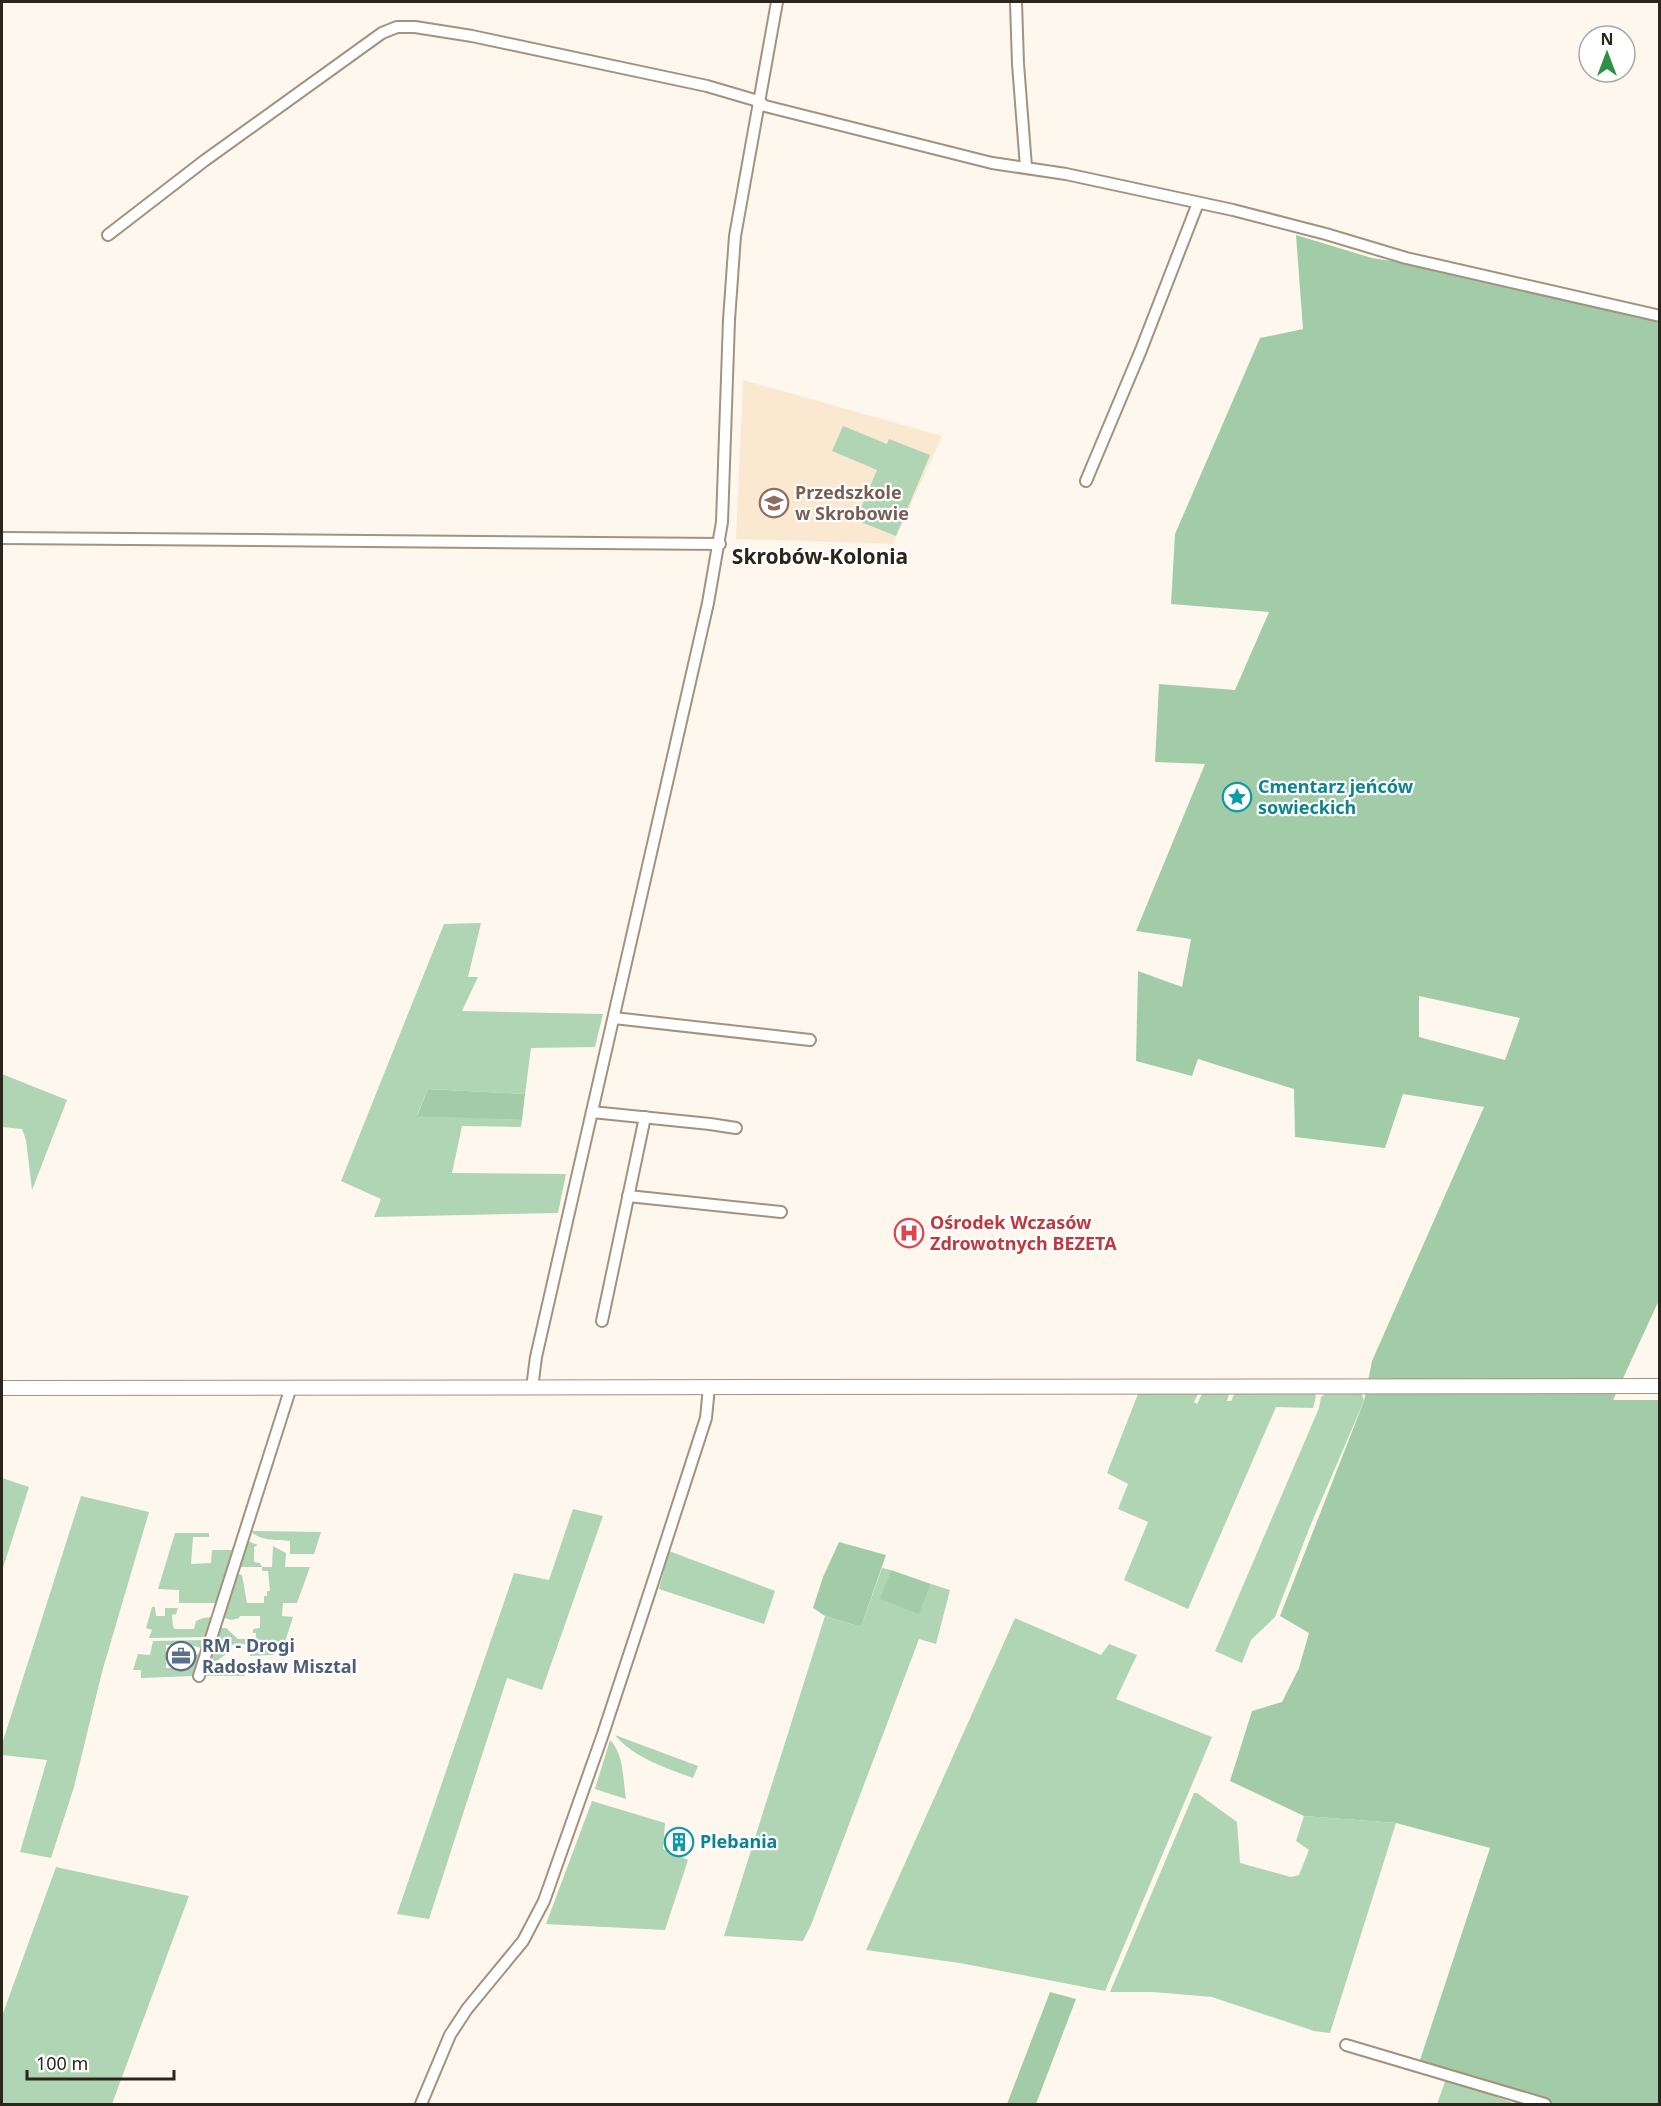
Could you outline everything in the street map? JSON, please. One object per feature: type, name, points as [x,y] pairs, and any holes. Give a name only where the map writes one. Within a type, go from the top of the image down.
[{"type":"main road","points":[[2,1388],[1659,1386]]},
{"type":"street","points":[[532,1388],[534,1366],[720,544],[731,276],[736,226],[777,2]]},
{"type":"street","points":[[1016,2],[1017,64],[1026,167]]},
{"type":"street","points":[[108,235],[204,161],[382,33],[398,27],[415,27],[707,86],[759,101],[765,106],[916,144],[992,162],[1197,203],[1326,234],[1406,258],[1659,316]]},
{"type":"street","points":[[1086,481],[1141,350],[1197,203]]},
{"type":"street","points":[[2,538],[720,544]]},
{"type":"street","points":[[614,1018],[810,1040]]},
{"type":"street","points":[[592,1112],[736,1128]]},
{"type":"street","points":[[602,1321],[645,1117]]},
{"type":"street","points":[[628,1196],[781,1212]]},
{"type":"street","points":[[199,1676],[291,1387]]},
{"type":"street","points":[[422,2104],[450,2035],[467,2009],[523,1941],[544,1900],[603,1734],[706,1418],[709,1387]]},
{"type":"street","points":[[1346,2045],[1545,2104]]},
{"type":"shaded area","points":[[743,380],[942,436],[893,544],[736,539]]},
{"type":"green space","points":[[1296,235],[1372,258],[1424,266],[1659,321],[1660,1298],[1613,1400],[1659,1400],[1659,2104],[1532,2104],[1420,2060],[1490,1848],[1396,1823],[1304,1816],[1230,1781],[1252,1711],[1282,1702],[1299,1668],[1309,1633],[1280,1616],[1364,1401],[1372,1361],[1484,1107],[1403,1094],[1385,1148],[1295,1137],[1294,1089],[1198,1059],[1192,1076],[1136,1061],[1138,971],[1182,987],[1191,939],[1136,931],[1205,764],[1155,762],[1159,684],[1235,690],[1269,612],[1171,604],[1175,534],[1260,338],[1303,329]],"holes":[[[1419,996],[1520,1018],[1505,1060],[1419,1037]]]},
{"type":"green space","points":[[843,426],[887,444],[889,439],[930,455],[896,536],[856,520],[877,470],[832,451]]},
{"type":"green space","points":[[481,923],[468,977],[478,977],[462,1011],[603,1014],[595,1047],[531,1048],[525,1094],[428,1089],[417,1115],[522,1120],[521,1127],[462,1126],[452,1173],[566,1174],[558,1213],[374,1217],[381,1199],[341,1181],[444,924]]},
{"type":"green space","points":[[2,1074],[67,1100],[32,1190],[26,1140],[22,1129],[2,1127]]},
{"type":"green space","points":[[428,1089],[525,1094],[522,1120],[417,1116]]},
{"type":"green space","points":[[1355,1392],[1362,1394],[1364,1401],[1311,1524],[1275,1617],[1251,1640],[1242,1663],[1215,1651],[1319,1408],[1321,1397],[1325,1394]]},
{"type":"green space","points":[[1235,1393],[1314,1393],[1316,1396],[1313,1408],[1276,1407],[1188,1609],[1124,1580],[1148,1522],[1118,1509],[1128,1484],[1107,1473],[1138,1394],[1198,1394],[1194,1402],[1197,1404],[1202,1394],[1229,1394],[1227,1401],[1231,1401]]},
{"type":"green space","points":[[2,1478],[29,1487],[2,1571]]},
{"type":"green space","points":[[81,1496],[149,1512],[102,1672],[74,1787],[51,1858],[20,1852],[47,1760],[2,1755],[2,1744]]},
{"type":"green space","points":[[573,1509],[603,1516],[542,1690],[507,1678],[429,1919],[397,1914],[514,1573],[549,1580]]},
{"type":"green space","points":[[251,1531],[321,1532],[314,1554],[290,1554],[290,1541],[258,1537]]},
{"type":"green space","points":[[175,1533],[209,1533],[209,1537],[193,1537],[191,1564],[211,1563],[212,1550],[237,1550],[219,1603],[179,1603],[179,1590],[158,1589]]},
{"type":"green space","points":[[247,1541],[258,1545],[254,1547],[254,1562],[260,1563],[262,1567],[239,1567]]},
{"type":"green space","points":[[839,1542],[886,1555],[861,1627],[825,1616],[813,1608],[823,1577]]},
{"type":"green space","points":[[273,1546],[286,1553],[285,1567],[310,1567],[297,1603],[283,1603],[282,1616],[293,1617],[282,1651],[274,1651],[273,1655],[250,1656],[250,1653],[246,1653],[246,1644],[227,1645],[226,1654],[211,1662],[210,1657],[219,1628],[226,1628],[238,1639],[256,1639],[253,1629],[260,1628],[260,1616],[240,1616],[231,1620],[222,1617],[238,1574],[242,1575],[247,1603],[264,1603],[264,1596],[267,1596],[267,1591],[270,1591],[268,1571],[262,1571],[262,1567],[272,1567]]},
{"type":"green space","points":[[669,1551],[775,1591],[764,1624],[659,1589]]},
{"type":"green space","points":[[882,1568],[891,1570],[881,1599],[919,1613],[931,1584],[950,1590],[936,1644],[919,1639],[803,1941],[724,1936],[825,1616],[861,1627]]},
{"type":"green space","points":[[891,1570],[931,1584],[919,1614],[880,1599]]},
{"type":"green space","points":[[152,1607],[155,1607],[156,1616],[165,1616],[165,1608],[178,1608],[176,1614],[172,1615],[175,1629],[194,1629],[196,1621],[211,1617],[213,1620],[207,1637],[149,1638],[152,1630],[146,1628]]},
{"type":"green space","points":[[1015,1618],[1101,1655],[1109,1644],[1137,1655],[1116,1699],[1212,1737],[1105,1991],[960,1963],[866,1950]]},
{"type":"green space","points":[[204,1640],[201,1648],[191,1645],[166,1645],[166,1668],[189,1667],[189,1657],[199,1654],[201,1657],[194,1676],[141,1678],[141,1670],[133,1670],[138,1654],[150,1655],[153,1641]]},
{"type":"green space","points":[[243,1670],[245,1676],[203,1676],[205,1672]]},
{"type":"green space","points":[[615,1735],[698,1766],[693,1778],[641,1756]]},
{"type":"green space","points":[[610,1740],[618,1752],[626,1799],[595,1789]]},
{"type":"green space","points":[[1194,1793],[1237,1822],[1240,1863],[1291,1877],[1299,1875],[1309,1850],[1296,1841],[1304,1816],[1396,1823],[1330,2033],[1314,2031],[1212,1997],[1153,1992],[1110,1992]]},
{"type":"green space","points":[[592,1801],[665,1823],[663,1849],[688,1860],[665,1930],[546,1924]]},
{"type":"green space","points":[[56,1867],[189,1896],[112,2104],[2,2104],[2,2016]]},
{"type":"green space","points":[[1050,1992],[1076,1999],[1036,2104],[1007,2104]]},
{"type":"green space","points":[[1446,2079],[1516,2104],[1437,2104]]},
{"type":"place","name":"Przedszkole w Skrobowie","points":[[774,503]]},
{"type":"place","name":"Cmentarz jeńców sowieckich","points":[[1237,797]]},
{"type":"place","name":"Ośrodek Wczasów Zdrowotnych BEZETA","points":[[909,1233]]},
{"type":"place","name":"RM - Drogi Radosław Misztal","points":[[181,1656]]},
{"type":"place","name":"Plebania","points":[[679,1842]]},
{"type":"district","name":"Skrobów-Kolonia","points":[[820,557]]}]
